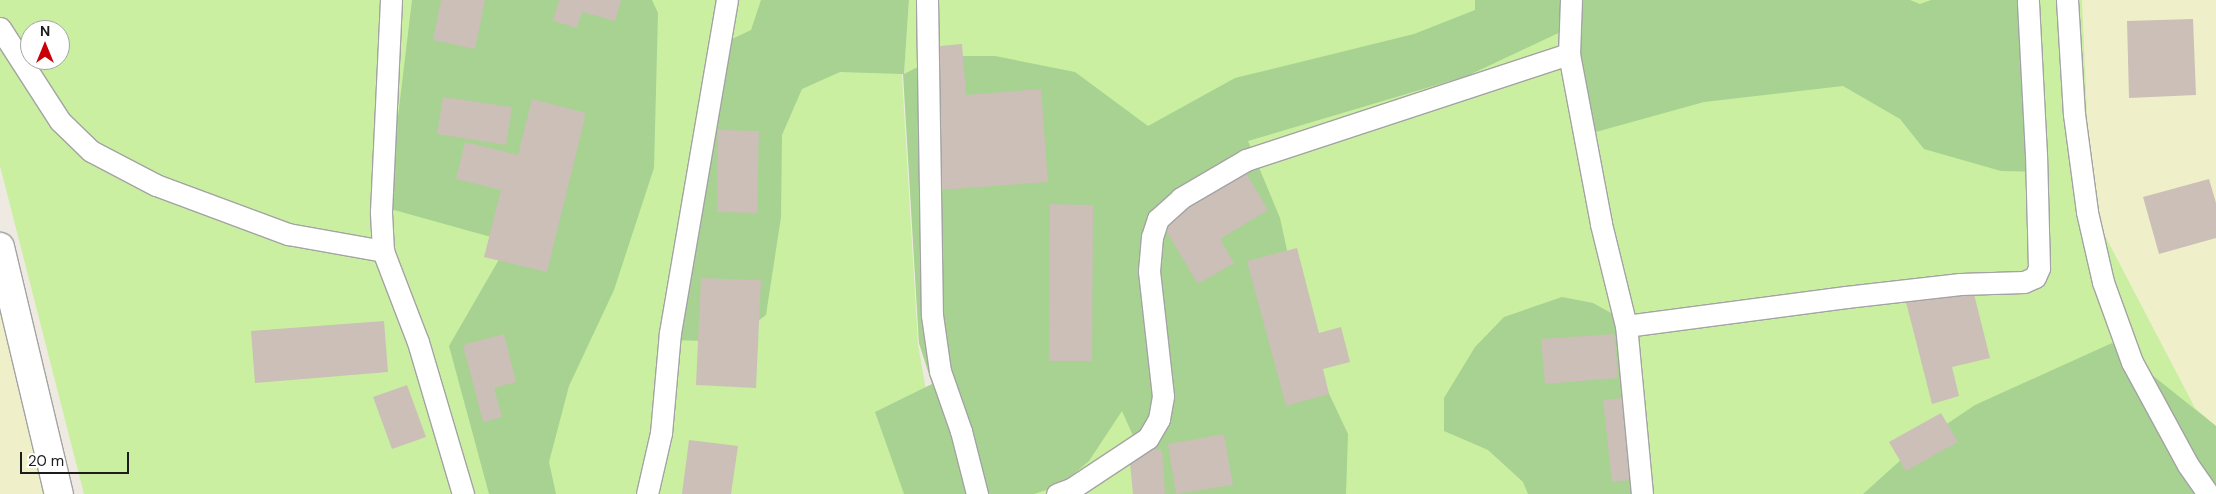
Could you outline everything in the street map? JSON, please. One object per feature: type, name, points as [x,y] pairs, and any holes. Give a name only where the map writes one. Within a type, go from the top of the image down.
[{"type":"street","points":[[0,247],[59,494]]},
{"type":"lane","points":[[392,0],[381,212],[383,251],[418,342],[463,494]]},
{"type":"lane","points":[[647,494],[661,433],[670,333],[727,0]]},
{"type":"lane","points":[[927,0],[932,315],[940,371],[978,494]]},
{"type":"lane","points":[[1571,0],[1569,54],[1601,224],[1626,326],[1642,494]]},
{"type":"lane","points":[[1626,326],[1846,296],[1960,284],[2024,282],[2035,277],[2039,268],[2036,155],[2028,0]]},
{"type":"lane","points":[[2067,0],[2075,124],[2087,212],[2103,282],[2132,362],[2188,465],[2208,494]]},
{"type":"lane","points":[[0,28],[60,121],[91,151],[156,185],[288,234],[383,251]]},
{"type":"lane","points":[[1057,494],[1071,489],[1148,438],[1159,419],[1163,396],[1149,271],[1152,237],[1158,219],[1181,198],[1246,160],[1569,54]]},
{"type":"green space","points":[[0,0],[907,0],[902,76],[918,344],[944,494],[84,494],[0,166]]},
{"type":"green space","points":[[412,0],[652,0],[658,13],[654,168],[614,290],[569,386],[549,462],[556,494],[489,494],[449,346],[509,242],[387,208]]},
{"type":"green space","points":[[761,0],[909,0],[904,74],[939,56],[995,56],[1075,72],[1148,126],[1235,78],[1414,34],[1475,10],[1475,0],[1910,0],[1920,4],[1931,0],[2038,0],[2045,172],[2001,171],[1924,149],[1900,119],[1843,86],[1704,102],[1585,135],[1567,29],[1467,76],[1248,141],[1280,218],[1309,351],[1348,434],[1346,494],[1159,494],[1122,411],[1089,461],[1061,485],[1034,494],[904,494],[875,412],[932,384],[919,343],[903,74],[840,72],[802,89],[782,135],[781,217],[766,315],[730,342],[675,340],[711,49],[751,30]]},
{"type":"green space","points":[[909,0],[2082,0],[2091,209],[2195,408],[2216,426],[2216,494],[969,494],[919,343],[904,74]]},
{"type":"green space","points":[[2082,0],[2216,0],[2216,426],[2195,408],[2091,209]]},
{"type":"green space","points":[[0,295],[55,494],[0,494]]},
{"type":"green space","points":[[1562,297],[1593,303],[1633,325],[1649,494],[1528,494],[1523,482],[1488,450],[1444,431],[1444,398],[1475,347],[1504,317]]},
{"type":"green space","points":[[2112,343],[2216,426],[2216,494],[1863,494],[1923,440],[1975,405]]},
{"type":"building","points":[[441,0],[485,0],[475,49],[433,40]]},
{"type":"building","points":[[559,0],[621,0],[615,21],[582,12],[577,28],[553,21]]},
{"type":"building","points":[[2193,19],[2196,95],[2129,98],[2127,21]]},
{"type":"building","points":[[962,44],[966,95],[1041,89],[1048,182],[940,190],[929,47]]},
{"type":"building","points":[[443,97],[512,107],[506,145],[437,134]]},
{"type":"building","points":[[532,99],[586,113],[547,272],[484,257],[501,190],[456,179],[465,142],[518,155]]},
{"type":"building","points":[[718,130],[759,131],[757,213],[717,212]]},
{"type":"building","points":[[1246,173],[1268,210],[1220,239],[1234,263],[1198,284],[1162,224]]},
{"type":"building","points":[[2209,179],[2216,203],[2216,238],[2159,254],[2143,197]]},
{"type":"building","points":[[1050,204],[1093,205],[1092,361],[1049,361]]},
{"type":"building","points":[[1297,248],[1319,333],[1341,327],[1350,362],[1323,369],[1329,394],[1286,406],[1247,261]]},
{"type":"building","points":[[701,278],[761,280],[756,388],[696,385]]},
{"type":"building","points":[[1972,286],[1990,358],[1952,367],[1959,396],[1932,404],[1906,302]]},
{"type":"building","points":[[384,321],[388,372],[255,383],[251,331]]},
{"type":"building","points":[[504,334],[516,382],[494,388],[502,417],[483,422],[463,345]]},
{"type":"building","points":[[1614,334],[1618,378],[1545,384],[1541,339]]},
{"type":"building","points":[[407,385],[426,437],[392,449],[373,397]]},
{"type":"building","points":[[1630,397],[1639,479],[1612,482],[1603,400]]},
{"type":"building","points":[[1941,413],[1958,442],[1906,471],[1889,442]]},
{"type":"building","points":[[1224,434],[1233,485],[1176,494],[1168,444]]},
{"type":"building","points":[[689,440],[738,446],[731,494],[682,494]]},
{"type":"building","points":[[1162,449],[1165,494],[1133,494],[1129,452]]}]
